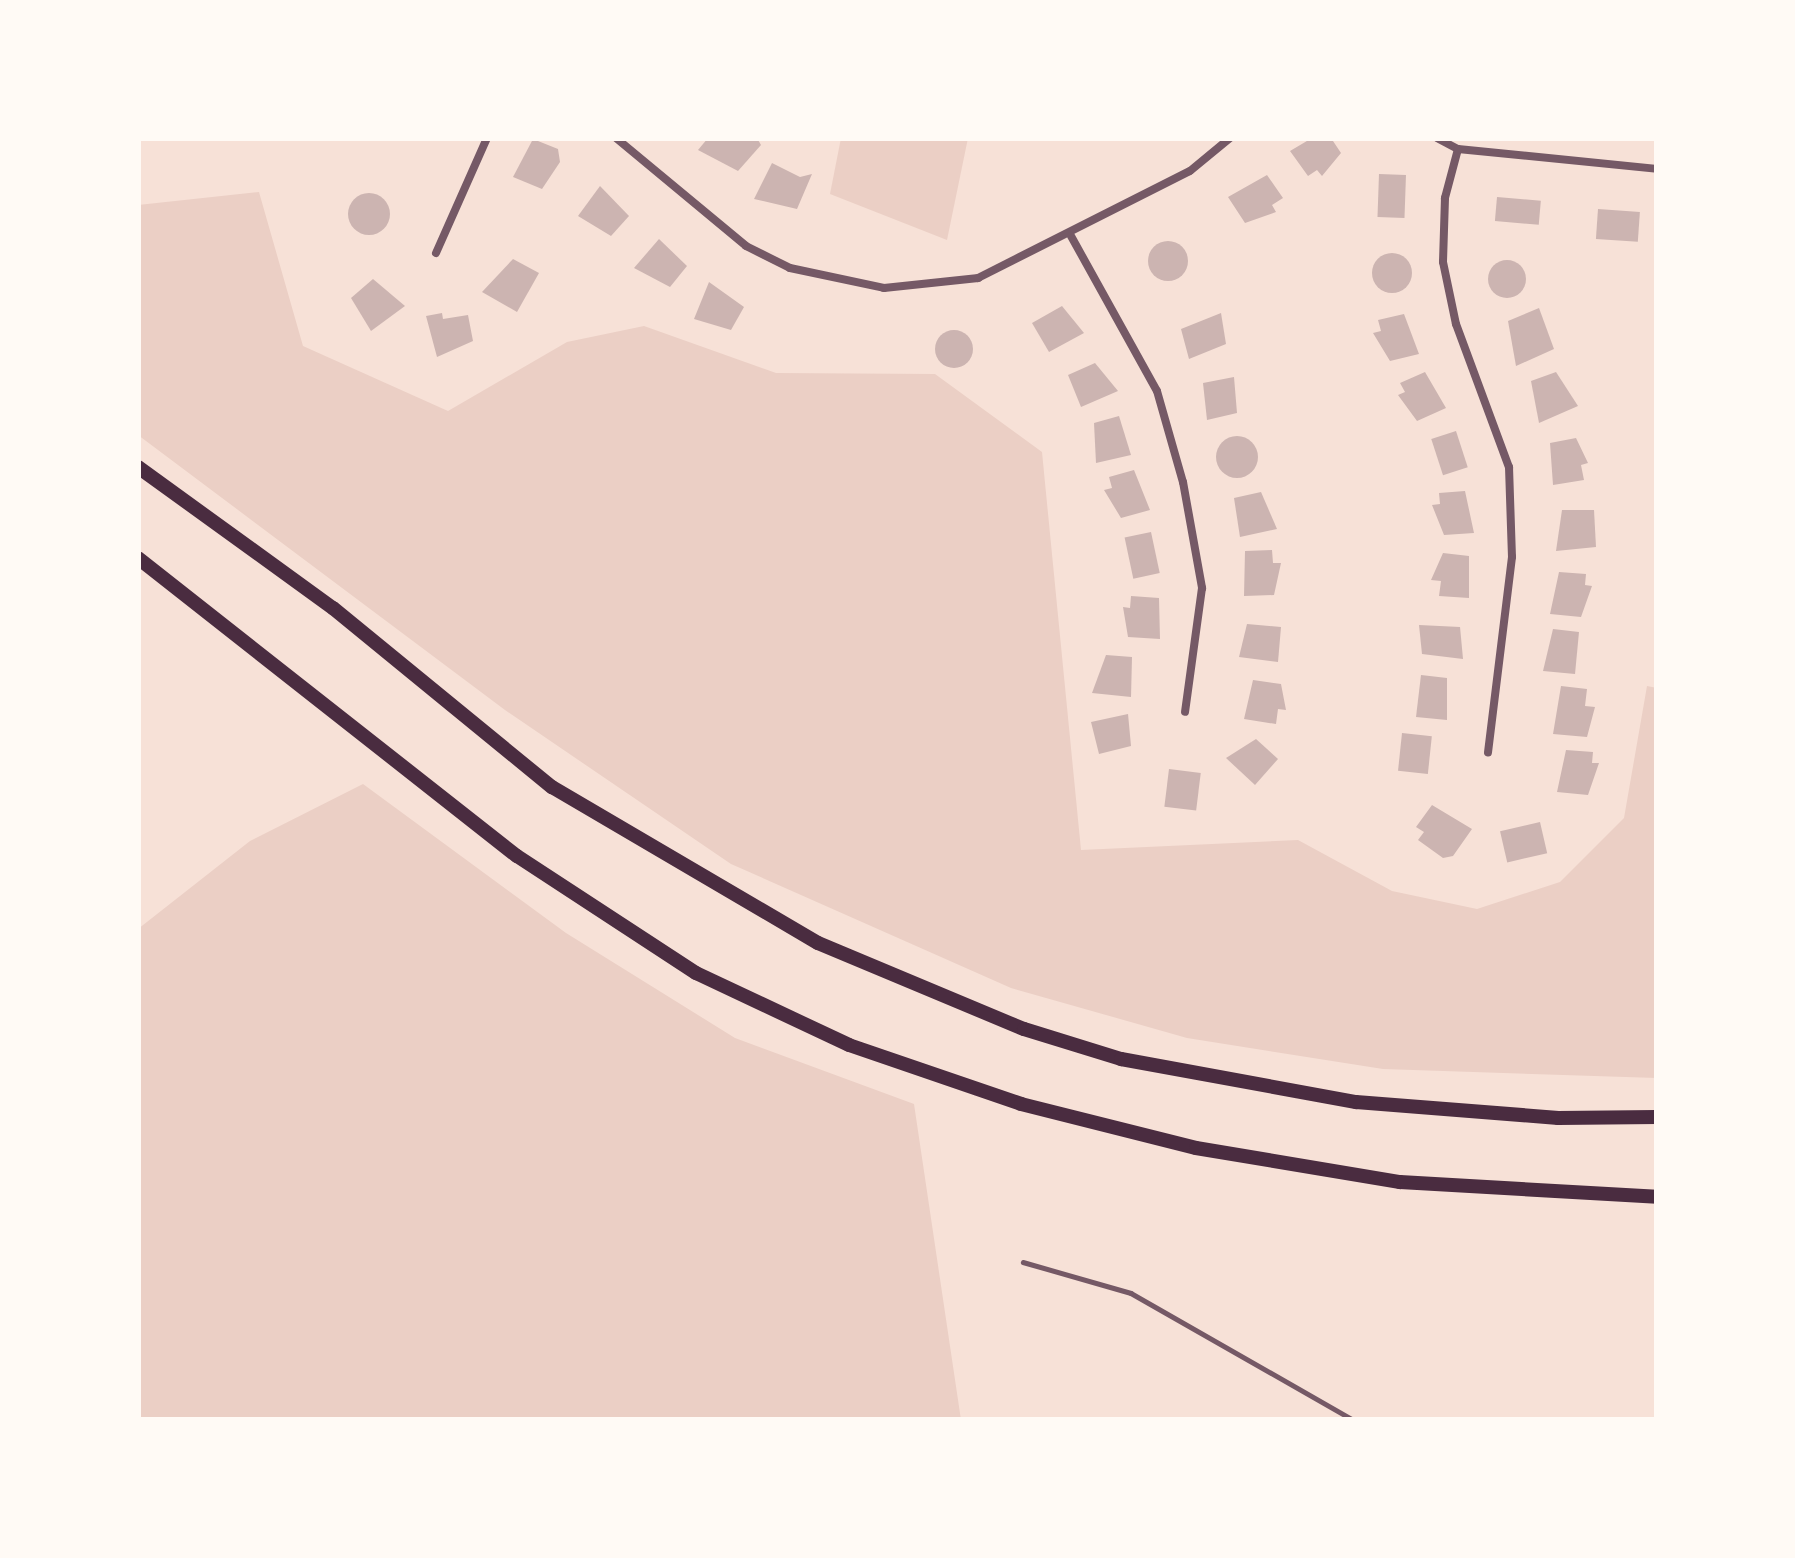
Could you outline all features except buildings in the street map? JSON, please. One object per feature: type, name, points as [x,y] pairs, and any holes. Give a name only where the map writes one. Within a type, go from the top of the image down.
[{"type":"highway","points":[[138,467],[333,608],[552,787],[818,943],[1024,1029],[1121,1059],[1392,1106],[1657,1117]]},
{"type":"highway","points":[[138,558],[518,856],[696,973],[849,1045],[1021,1104],[1196,1148],[1400,1182],[1657,1197]]},
{"type":"street","points":[[436,253],[487,138]]},
{"type":"street","points":[[616,138],[746,246],[834,280],[933,287],[978,278],[1071,236],[1190,171],[1230,138]]},
{"type":"street","points":[[1437,138],[1458,149],[1657,169]]},
{"type":"street","points":[[1458,149],[1445,198],[1443,262],[1456,324],[1509,467],[1512,557],[1488,753]]},
{"type":"street","points":[[1071,236],[1156,391],[1188,503],[1202,588],[1185,712]]},
{"type":"lane","points":[[1023,1262],[1131,1293],[1354,1420]]},
{"type":"shaded area","points":[[841,138],[968,138],[947,240],[830,194]]},
{"type":"shaded area","points":[[259,192],[303,346],[448,411],[567,342],[644,326],[776,373],[935,374],[1042,452],[1081,850],[1298,840],[1392,891],[1477,909],[1560,882],[1624,818],[1647,686],[1657,688],[1657,1078],[1383,1069],[1187,1038],[1011,988],[731,864],[505,710],[138,435],[138,205]]},
{"type":"shaded area","points":[[363,784],[566,933],[735,1038],[914,1104],[961,1420],[138,1420],[138,929],[250,841]]}]
